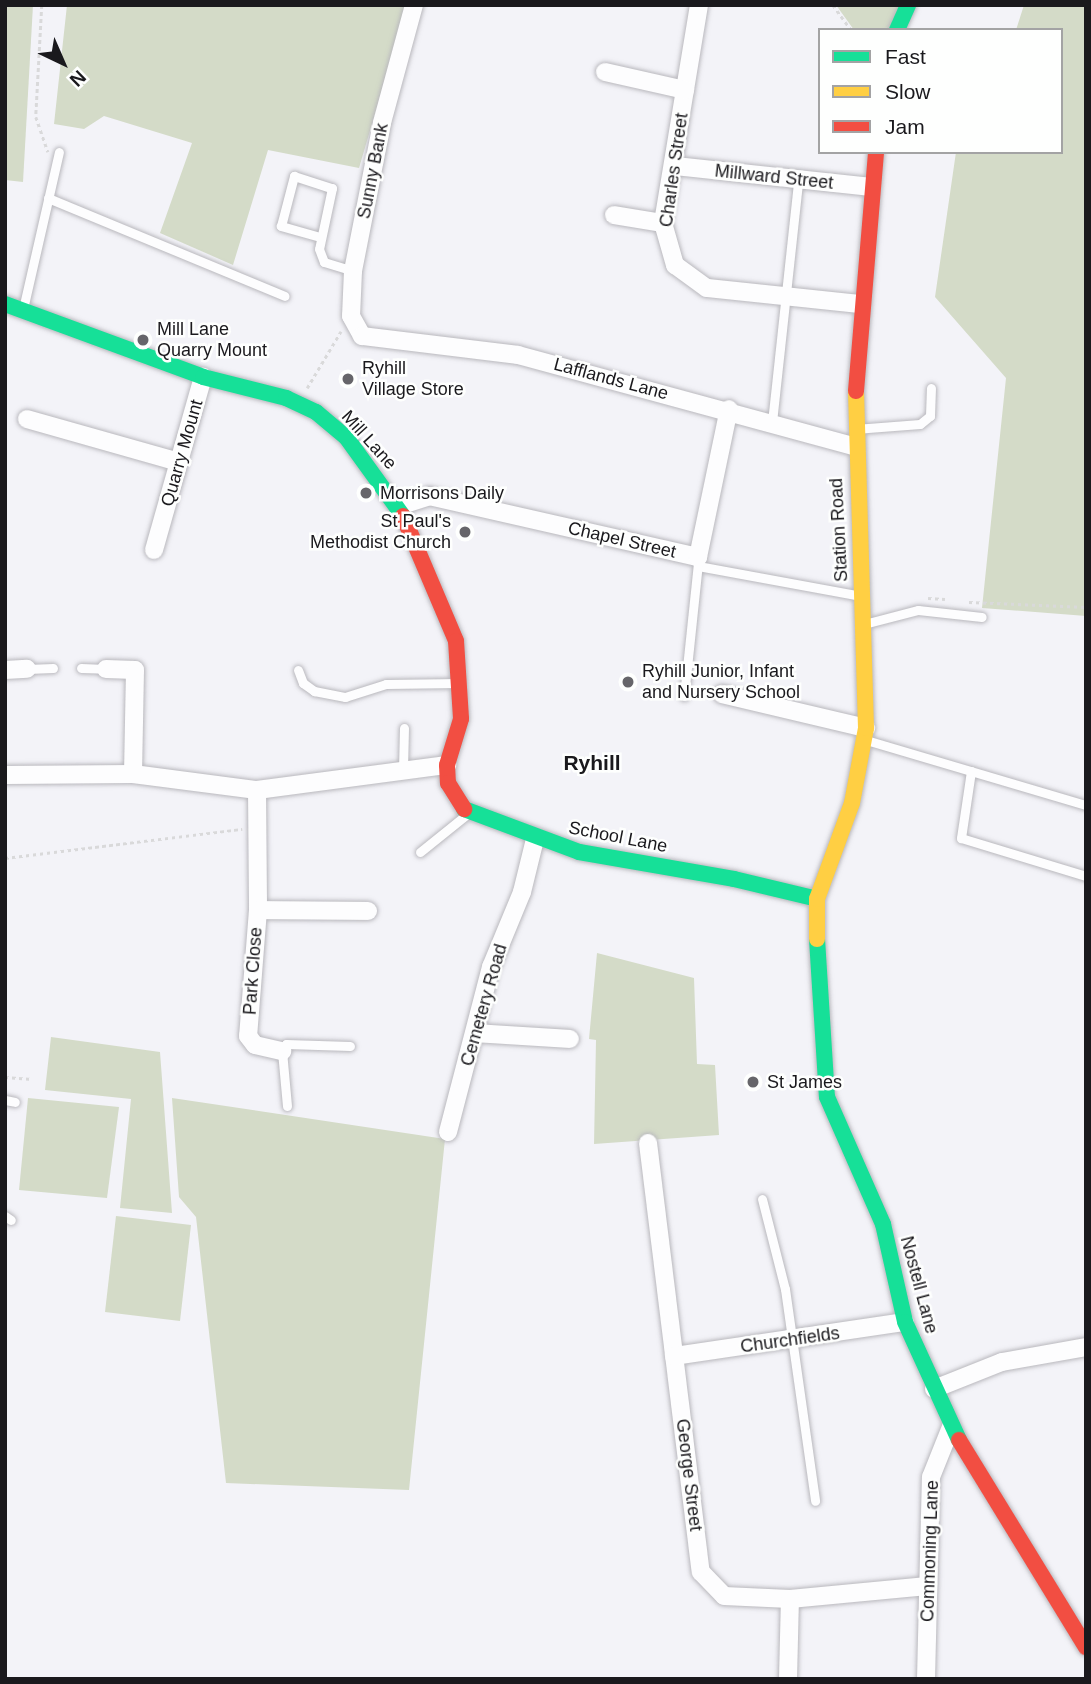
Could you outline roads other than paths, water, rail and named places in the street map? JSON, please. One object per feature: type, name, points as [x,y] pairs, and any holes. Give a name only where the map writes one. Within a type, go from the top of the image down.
[{"type":"street","name":"Sunny Bank","points":[[362,336],[351,316],[354,271],[382,123],[414,5]]},
{"type":"street","name":"Charles Street","points":[[699,5],[676,166],[663,223],[675,265],[693,282],[786,298],[860,304]]},
{"type":"street","points":[[898,28],[908,5]]},
{"type":"street","points":[[605,72],[685,90]]},
{"type":"street","name":"Station Road","points":[[817,899],[852,803],[865,734],[864,624],[854,438],[860,304],[876,154]]},
{"type":"street","name":"Millward Street","points":[[676,166],[798,182],[872,187]]},
{"type":"street","points":[[614,215],[663,223]]},
{"type":"street","name":"Mill Lane","points":[[5,304],[203,377],[298,403],[316,412],[346,437],[399,506],[456,641],[461,683],[461,719],[447,765]]},
{"type":"street","name":"Lafflands Lane","points":[[362,336],[518,355],[772,422],[854,438]]},
{"type":"street","name":"Quarry Mount","points":[[154,550],[168,531],[179,462],[203,377]]},
{"type":"street","name":"Chapel Street","points":[[399,506],[429,496],[698,561],[729,409]]},
{"type":"street","points":[[27,419],[179,462]]},
{"type":"street","points":[[5,670],[27,669]]},
{"type":"street","points":[[106,669],[135,670],[133,774]]},
{"type":"street","points":[[722,694],[865,734]]},
{"type":"street","points":[[5,775],[133,774],[257,790],[447,765],[453,797],[467,813]]},
{"type":"street","name":"Park Close","points":[[257,790],[258,910],[248,1036],[255,1045],[282,1051]]},
{"type":"street","name":"School Lane","points":[[467,813],[535,839],[579,852],[734,879],[817,899]]},
{"type":"street","name":"Cemetery Road","points":[[448,1132],[491,967],[522,892],[535,839]]},
{"type":"street","name":"Nostell Lane","points":[[817,899],[818,992],[827,1097],[883,1224],[905,1322],[951,1427],[1086,1647]]},
{"type":"street","name":"Park Close","points":[[258,910],[368,911]]},
{"type":"street","points":[[475,1033],[570,1039]]},
{"type":"street","name":"George Street","points":[[648,1143],[701,1572],[724,1596],[790,1598],[927,1586]]},
{"type":"street","name":"Churchfields","points":[[674,1356],[905,1322]]},
{"type":"street","points":[[934,1389],[1002,1362],[1086,1347]]},
{"type":"street","name":"Commoning Lane","points":[[926,1679],[931,1477],[951,1427]]},
{"type":"street","points":[[788,1679],[790,1598]]},
{"type":"lane","points":[[23,309],[59,152]]},
{"type":"lane","points":[[320,237],[281,226],[294,176],[332,188],[320,237],[324,262],[354,271]]},
{"type":"lane","points":[[772,422],[798,182]]},
{"type":"lane","points":[[48,198],[285,296]]},
{"type":"lane","points":[[854,438],[920,424],[930,416],[931,388]]},
{"type":"lane","points":[[684,696],[698,561],[862,596]]},
{"type":"lane","points":[[864,624],[918,610],[982,617]]},
{"type":"lane","points":[[27,669],[53,668]]},
{"type":"lane","points":[[81,668],[106,669]]},
{"type":"lane","points":[[298,670],[303,682],[314,691],[345,697],[402,682],[461,683]]},
{"type":"lane","points":[[403,769],[404,728]]},
{"type":"lane","points":[[865,734],[971,771],[1086,805]]},
{"type":"lane","points":[[971,771],[961,838],[1086,876]]},
{"type":"lane","points":[[420,852],[467,813]]},
{"type":"lane","points":[[287,1106],[282,1051],[292,1042],[350,1046]]},
{"type":"lane","points":[[762,1199],[792,1340],[815,1501]]},
{"type":"place","name":"Mill Lane Quarry Mount","points":[[143,340]]},
{"type":"place","name":"Ryhill Village Store","points":[[348,379]]},
{"type":"place","name":"Morrisons Daily","points":[[366,493]]},
{"type":"place","name":"St Paul's Methodist Church","points":[[465,532]]},
{"type":"place","name":"Ryhill Junior, Infant and Nursery School","points":[[628,682]]},
{"type":"place","name":"St James","points":[[753,1082]]},
{"type":"district","name":"Ryhill","points":[[592,763]]}]
